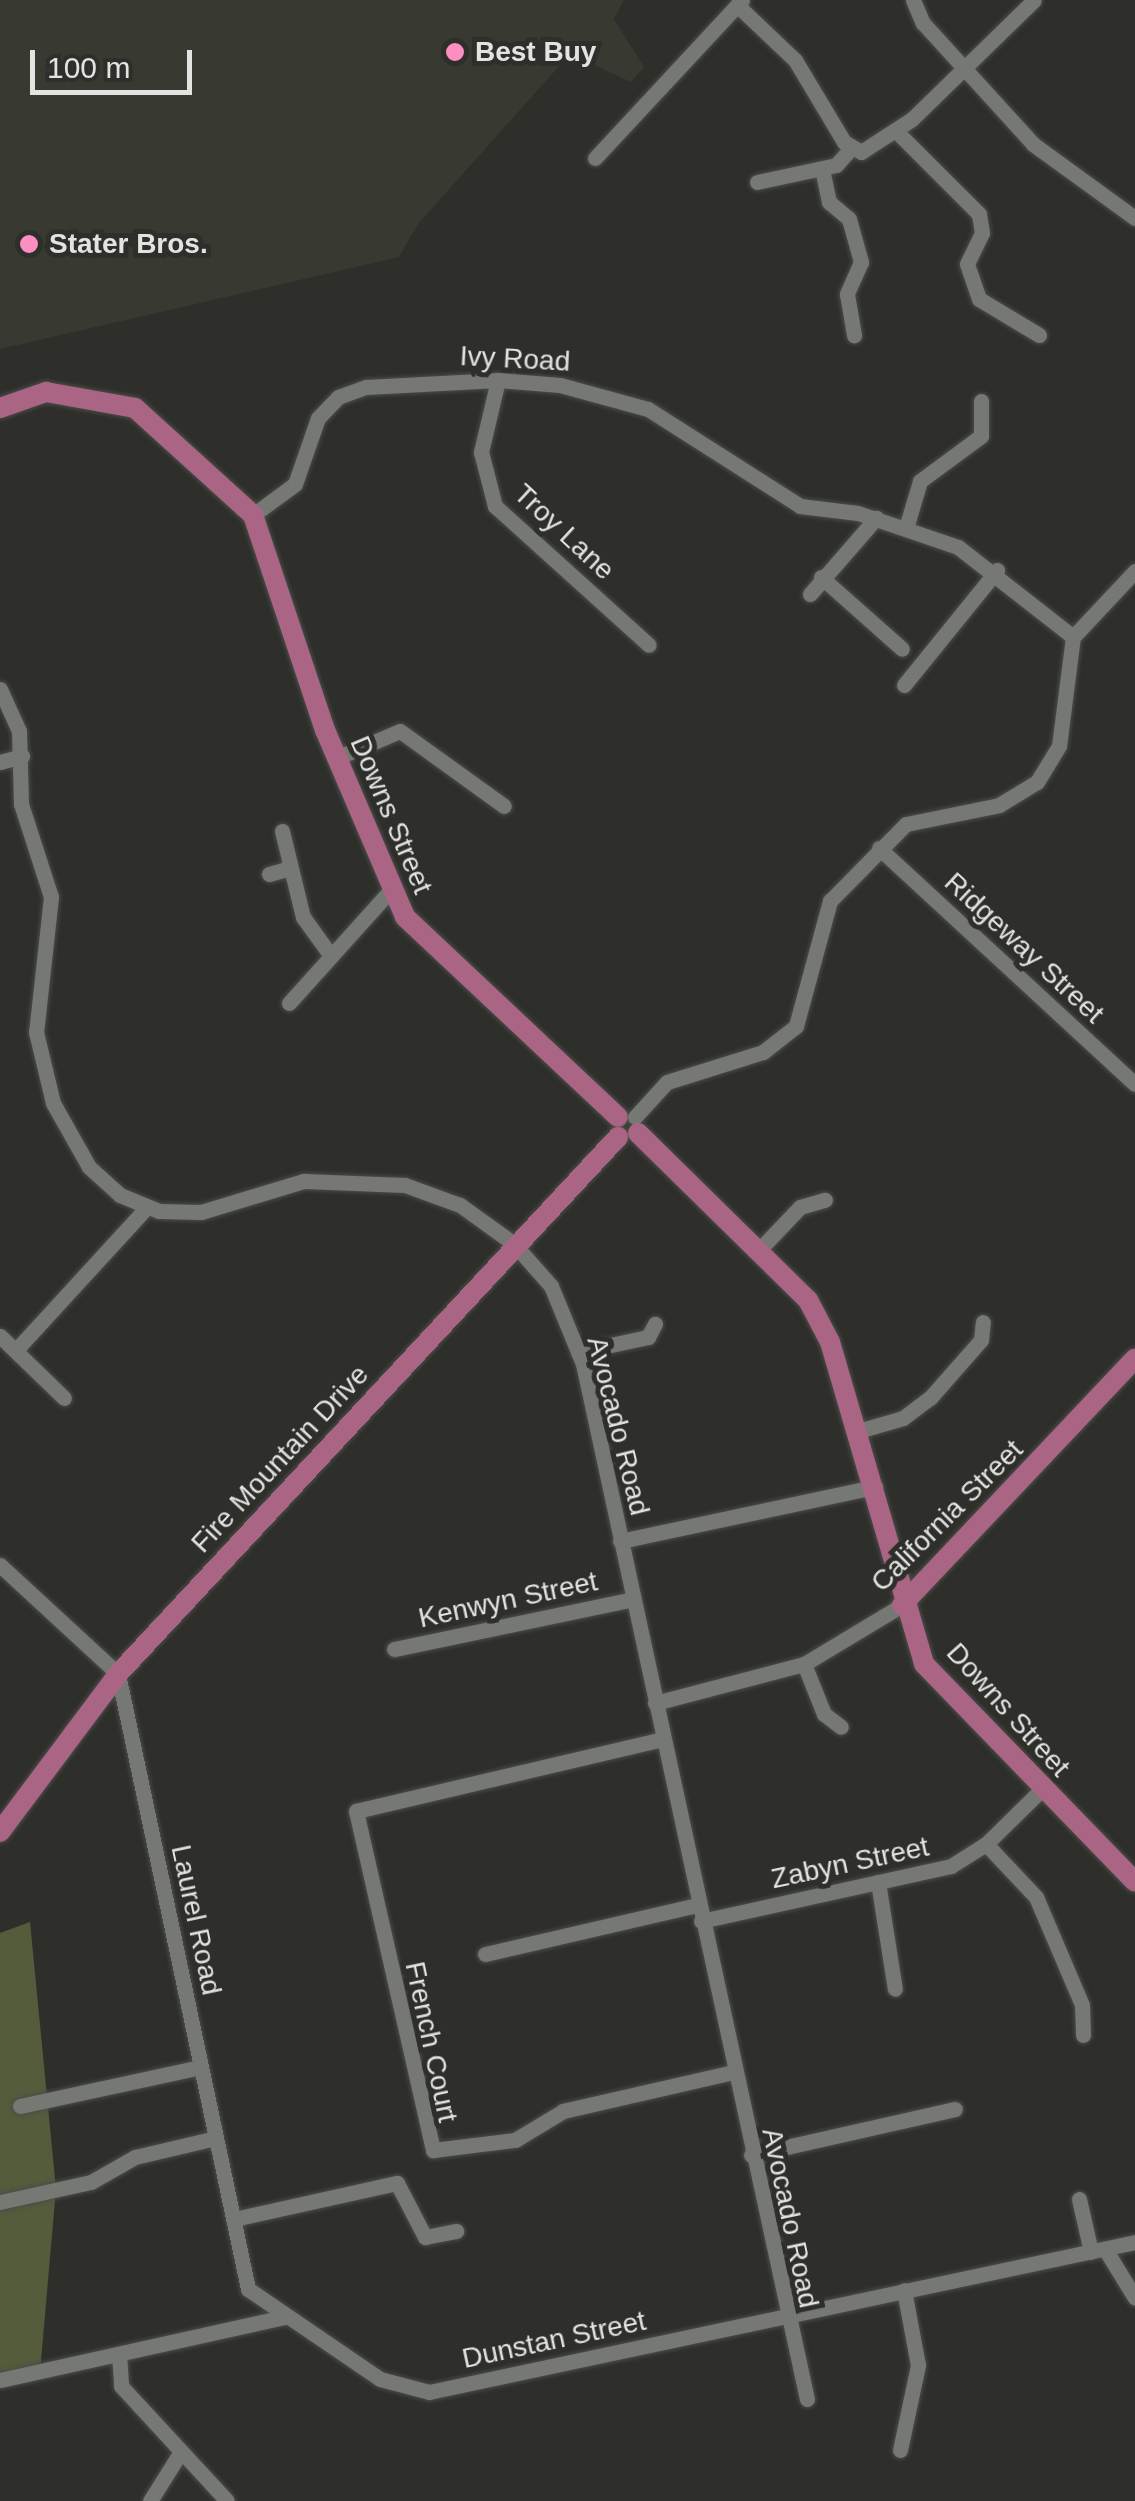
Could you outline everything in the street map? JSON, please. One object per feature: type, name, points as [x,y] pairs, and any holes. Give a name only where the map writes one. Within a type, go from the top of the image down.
[{"type":"main road","points":[[0,408],[46,392],[134,408],[253,515]]},
{"type":"main road","name":"Downs Street","points":[[253,515],[336,758],[390,891],[422,938],[760,1249],[808,1300],[858,1431],[902,1606],[924,1664],[1135,1882]]},
{"type":"main road","name":"Fire Mountain Drive","points":[[0,1832],[118,1674],[627,1126]]},
{"type":"main road","name":"California Street","points":[[902,1606],[1135,1359]]},
{"type":"street","points":[[913,0],[965,70],[1033,144],[1135,218]]},
{"type":"street","points":[[757,182],[822,169],[895,130],[965,70],[1034,0]]},
{"type":"street","points":[[595,158],[739,3],[795,60],[856,149]]},
{"type":"street","points":[[895,130],[979,214],[982,233],[967,264],[978,299],[1038,335]]},
{"type":"street","points":[[822,169],[828,202],[848,219],[861,262],[846,294],[854,335]]},
{"type":"street","name":"Ivy Road","points":[[253,515],[295,484],[318,418],[338,397],[366,387],[498,380],[560,385],[648,410],[768,492],[800,506],[876,518],[997,570],[1073,637]]},
{"type":"street","name":"Troy Lane","points":[[498,380],[481,452],[495,506],[648,645]]},
{"type":"street","points":[[906,528],[920,481],[980,436],[981,402]]},
{"type":"street","points":[[810,594],[876,518]]},
{"type":"street","points":[[904,685],[997,570]]},
{"type":"street","points":[[1073,637],[1135,571]]},
{"type":"street","points":[[821,577],[902,650]]},
{"type":"street","name":"Fire Mountain Drive","points":[[627,1126],[667,1082],[764,1052],[796,1026],[830,901],[906,824],[1000,805],[1037,782],[1059,746],[1073,637]]},
{"type":"street","name":"Avocado Road","points":[[0,689],[22,756],[24,817],[51,896],[36,1032],[48,1090],[89,1167],[148,1207],[200,1212],[346,1178],[422,1189],[460,1205],[514,1244],[551,1286],[578,1352],[750,2156],[807,2399]]},
{"type":"street","points":[[336,758],[400,731],[504,806]]},
{"type":"street","points":[[0,762],[22,756]]},
{"type":"street","points":[[282,831],[303,916],[331,956]]},
{"type":"street","name":"Ridgeway Street","points":[[879,848],[1135,1084]]},
{"type":"street","points":[[269,874],[290,868]]},
{"type":"street","points":[[288,1003],[390,891]]},
{"type":"street","points":[[760,1249],[800,1207],[825,1200]]},
{"type":"street","points":[[16,1350],[148,1207]]},
{"type":"street","points":[[858,1431],[903,1418],[930,1398],[981,1340],[983,1322]]},
{"type":"street","points":[[578,1352],[648,1336],[654,1324]]},
{"type":"street","points":[[0,1336],[64,1398]]},
{"type":"street","points":[[620,1541],[875,1487]]},
{"type":"street","points":[[0,1565],[118,1674]]},
{"type":"street","name":"Kenwyn Street","points":[[394,1650],[633,1599]]},
{"type":"street","name":"California Street","points":[[655,1703],[804,1664],[902,1606]]},
{"type":"street","points":[[804,1664],[824,1714],[841,1728]]},
{"type":"street","name":"Laurel Road","points":[[118,1674],[248,2288],[284,2318]]},
{"type":"street","name":"French Court","points":[[662,1739],[356,1811],[433,2150],[514,2140],[564,2111],[733,2072]]},
{"type":"street","name":"Zabyn Street","points":[[485,1954],[951,1866],[986,1844],[1042,1789]]},
{"type":"street","points":[[986,1844],[1036,1897],[1082,2005],[1083,2036]]},
{"type":"street","points":[[878,1882],[894,1990]]},
{"type":"street","points":[[20,2106],[201,2066]]},
{"type":"street","points":[[750,2156],[955,2109]]},
{"type":"street","points":[[0,2202],[91,2182],[136,2157],[216,2138]]},
{"type":"street","points":[[234,2218],[397,2184],[425,2237],[456,2230]]},
{"type":"street","points":[[1079,2200],[1098,2250],[1135,2298]]},
{"type":"street","name":"Dunstan Street","points":[[284,2318],[380,2379],[429,2392],[1135,2242]]},
{"type":"street","points":[[900,2450],[918,2365],[904,2290]]},
{"type":"street","points":[[0,2380],[284,2318]]},
{"type":"street","points":[[120,2354],[122,2386],[227,2501]]},
{"type":"street","points":[[150,2501],[180,2452]]},
{"type":"shaded area","points":[[0,0],[624,0],[614,19],[644,67],[631,82],[570,54],[418,224],[399,257],[0,349]]},
{"type":"green space","points":[[30,1922],[56,2189],[40,2372],[0,2381],[0,1933]]},
{"type":"place","name":"Best Buy","points":[[455,52]]},
{"type":"place","name":"Stater Bros.","points":[[29,244]]}]
